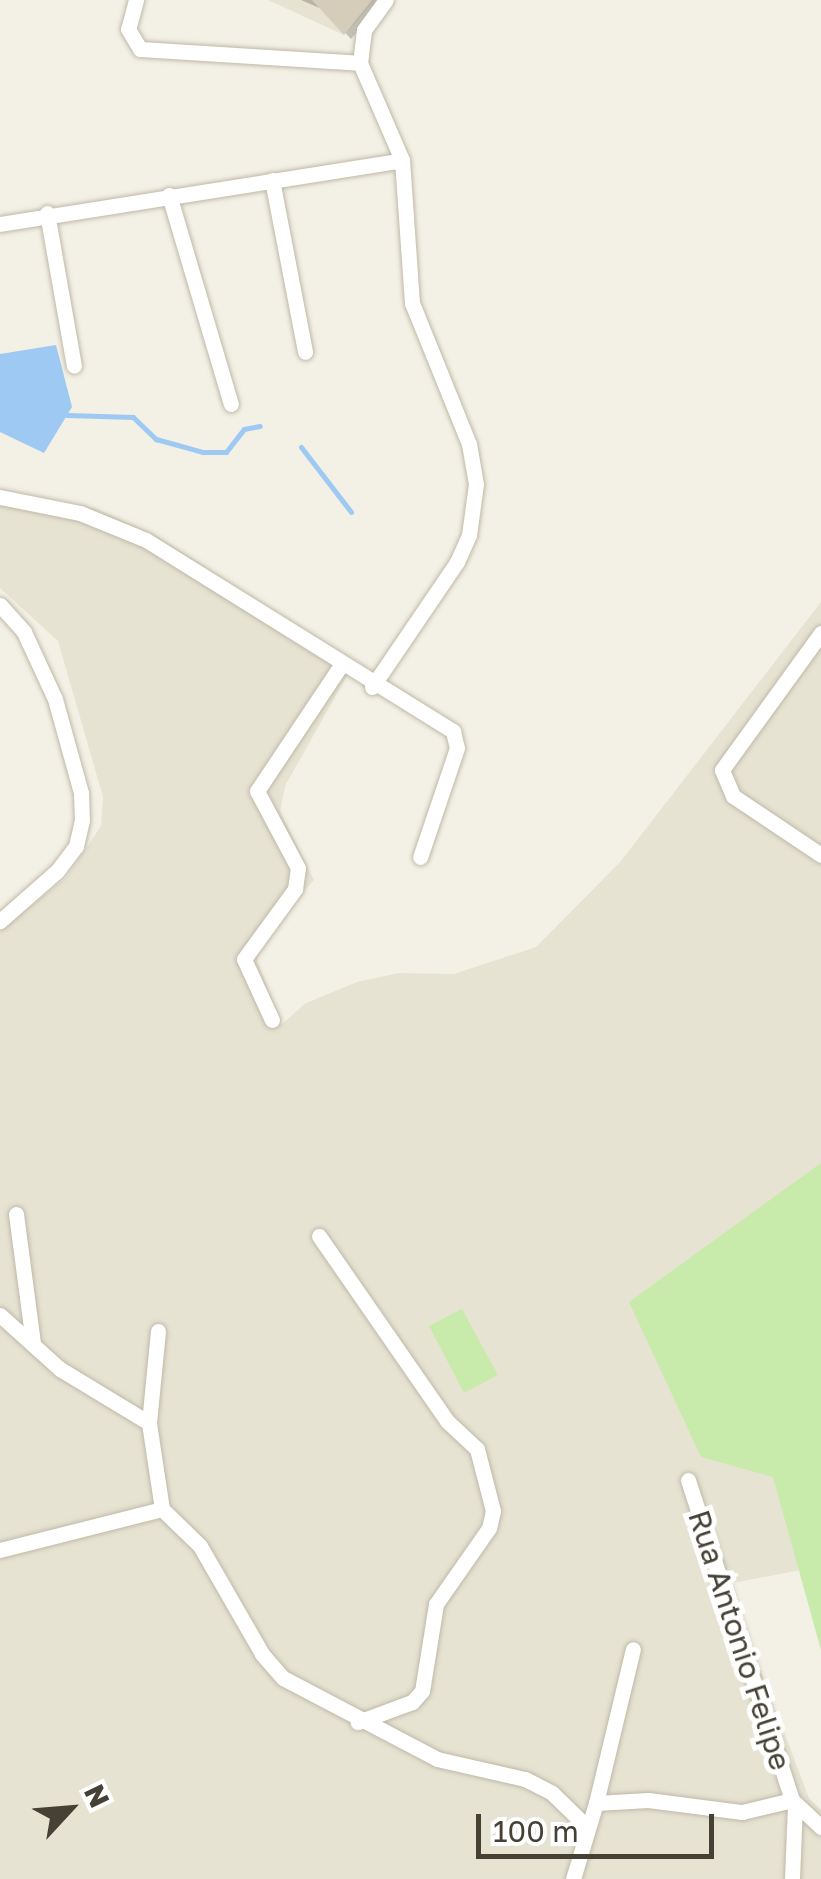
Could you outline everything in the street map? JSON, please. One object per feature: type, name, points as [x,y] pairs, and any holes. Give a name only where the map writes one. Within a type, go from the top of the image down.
[{"type":"street","points":[[136,0],[128,29],[140,49],[360,63]]},
{"type":"street","points":[[372,687],[430,608],[469,535],[475,510],[469,444],[409,291],[402,160],[360,63],[364,30],[386,0]]},
{"type":"street","points":[[0,224],[47,213],[402,160]]},
{"type":"street","points":[[272,180],[305,352]]},
{"type":"street","points":[[169,195],[231,404]]},
{"type":"street","points":[[47,213],[74,366]]},
{"type":"street","points":[[0,497],[80,513],[131,533],[456,737],[420,858]]},
{"type":"street","points":[[0,606],[24,632],[55,699],[77,775],[82,820],[76,846],[58,870],[0,921]]},
{"type":"street","points":[[821,633],[722,770],[733,796],[821,856]]},
{"type":"street","points":[[272,1020],[244,959],[298,878],[294,855],[257,792],[341,665]]},
{"type":"street","points":[[16,1214],[33,1346]]},
{"type":"street","points":[[319,1236],[447,1421],[476,1448],[492,1511],[488,1528],[436,1604],[422,1690],[412,1702],[358,1722]]},
{"type":"street","points":[[0,1316],[33,1346],[149,1423]]},
{"type":"street","points":[[158,1332],[149,1423],[162,1509],[200,1546],[262,1654],[283,1678],[358,1722],[437,1759],[525,1779],[552,1793],[584,1824]]},
{"type":"street","name":"Rua Antonio Felipe","points":[[688,1480],[793,1801]]},
{"type":"street","points":[[0,1550],[162,1509]]},
{"type":"street","points":[[574,1879],[584,1824],[596,1803],[633,1649]]},
{"type":"street","points":[[596,1803],[630,1799],[742,1812],[793,1801]]},
{"type":"street","points":[[793,1801],[821,1826]]},
{"type":"street","points":[[792,1879],[793,1801]]},
{"type":"shaded area","points":[[268,0],[376,0],[344,35]]},
{"type":"shaded area","points":[[22,497],[95,508],[157,536],[354,663],[285,786],[280,811],[314,880],[267,932],[257,961],[282,1024],[306,1003],[357,982],[399,973],[454,974],[536,947],[621,861],[821,602],[821,1566],[728,1584],[809,1798],[821,1810],[821,1879],[0,1879],[0,931],[67,877],[101,826],[103,797],[58,641],[0,588],[0,500]]},
{"type":"green space","points":[[821,1163],[821,1650],[773,1477],[701,1457],[629,1302]]},
{"type":"green space","points":[[462,1309],[498,1375],[464,1393],[429,1326]]},
{"type":"water","points":[[56,345],[72,407],[44,453],[0,432],[0,354]]},
{"type":"building","points":[[312,0],[372,0],[344,35]]},
{"type":"waterway","points":[[67,415],[133,417],[156,439],[203,452],[226,452],[244,429],[260,426]]},
{"type":"waterway","points":[[301,447],[351,512]]}]
